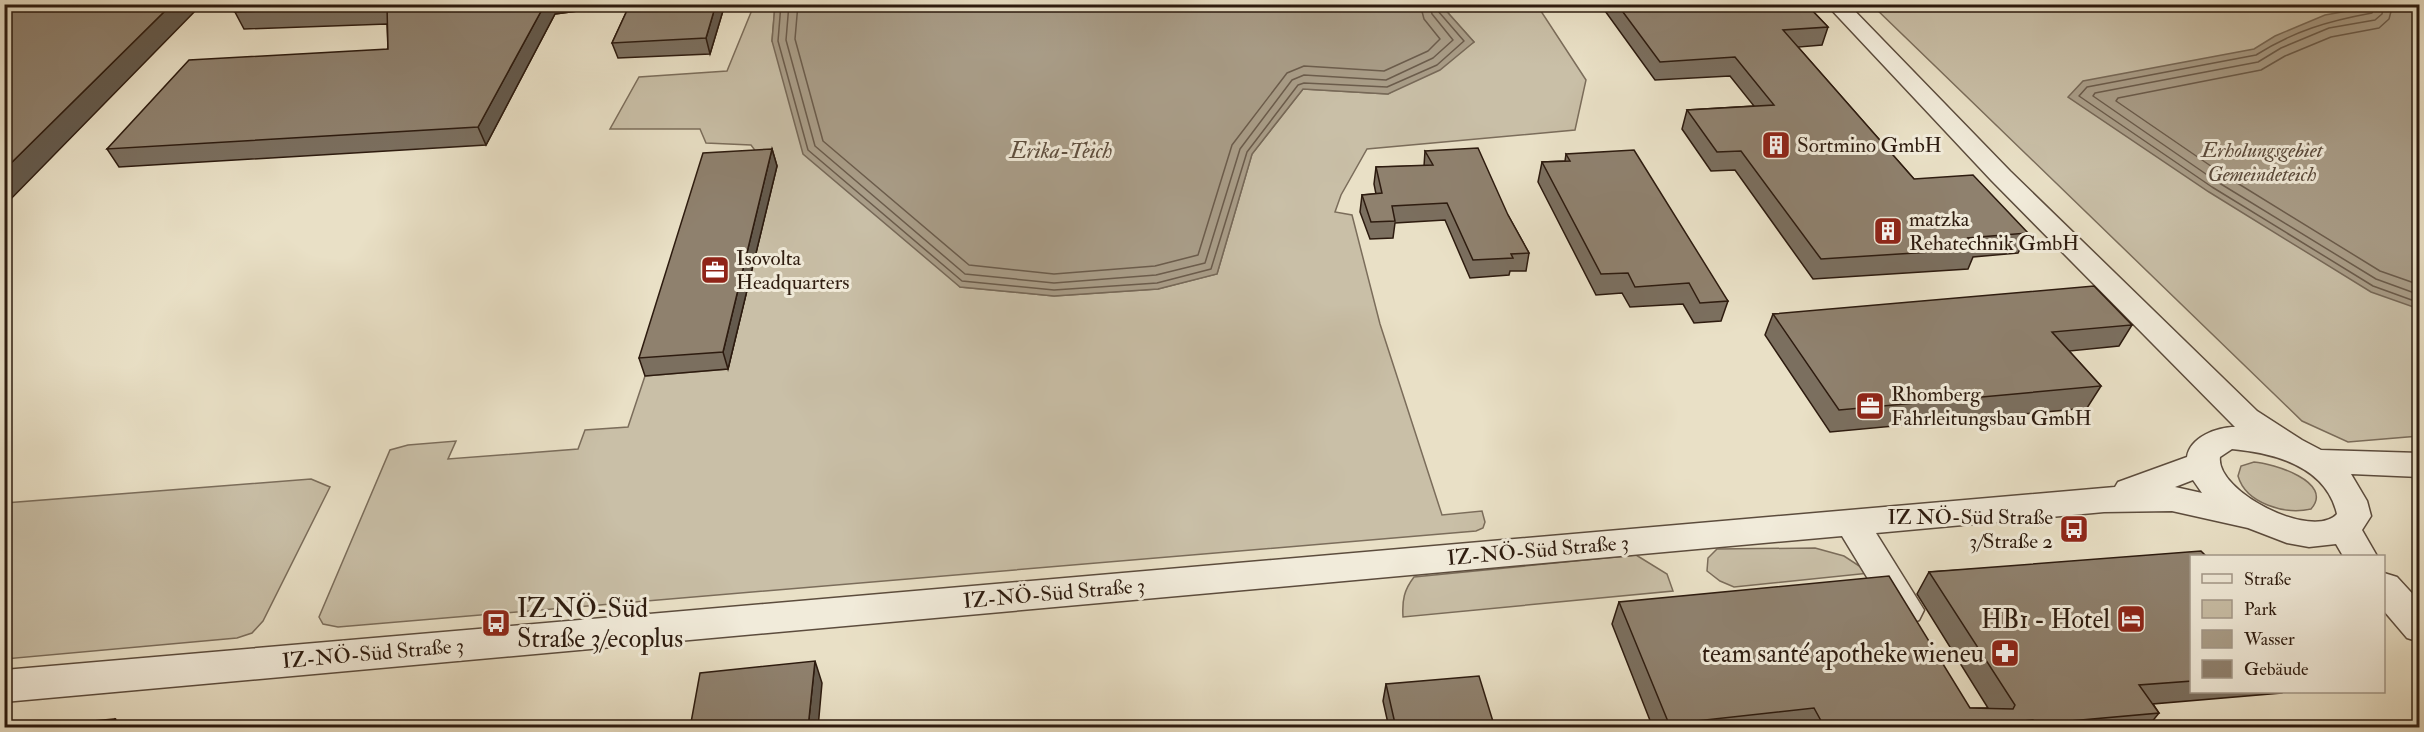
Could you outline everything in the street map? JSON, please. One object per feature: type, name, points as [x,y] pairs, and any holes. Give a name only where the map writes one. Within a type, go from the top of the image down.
[{"type":"street","points":[[1836,4],[2008,184],[2246,419],[2337,477],[2346,535]]},
{"type":"street","points":[[2185,360],[2212,411],[2209,454],[2212,485],[2229,501],[2265,521],[2346,535]]},
{"type":"street","name":"IZ-NÖ-Süd Straße 3","points":[[2104,500],[2209,454],[2231,438],[2265,441],[2302,455]]},
{"type":"street","points":[[2302,455],[2420,465]]},
{"type":"street","points":[[2346,535],[2370,487],[2420,476]]},
{"type":"street","name":"IZ-NÖ-Süd Straße 3","points":[[4,686],[2104,500],[2172,499],[2265,521]]},
{"type":"street","points":[[1851,522],[1924,639]]},
{"type":"street","points":[[2385,588],[2420,628]]},
{"type":"street","points":[[2385,601],[2420,628]]},
{"type":"green space","points":[[754,5],[775,5],[772,41],[960,287],[1054,296],[1158,289],[1217,274],[1252,154],[1303,89],[1388,94],[1474,42],[1441,5],[1537,5],[1586,80],[1575,130],[1367,149],[1341,195],[1335,212],[1352,215],[1380,324],[1442,515],[1482,511],[1485,522],[1483,528],[1476,531],[338,627],[323,624],[319,617],[390,450],[408,445],[456,441],[448,459],[578,449],[585,430],[628,427],[645,376],[728,369],[774,176],[751,145],[706,143],[700,129],[610,129],[639,77],[727,71]]},
{"type":"green space","name":"Erholungsgebiet Gemeindeteich","points":[[1872,5],[2419,5],[2419,436],[2348,442],[2302,421]]},
{"type":"green space","points":[[2254,462],[2286,470],[2308,483],[2315,490],[2316,499],[2311,509],[2279,509],[2249,494],[2242,486],[2238,476],[2241,466]]},
{"type":"green space","points":[[311,479],[330,487],[263,621],[252,633],[237,638],[5,659],[5,503]]},
{"type":"green space","points":[[1815,548],[1844,556],[1870,573],[1734,587],[1720,581],[1707,571],[1708,558],[1717,549]]},
{"type":"green space","points":[[1636,555],[1667,574],[1673,591],[1403,617],[1404,595],[1414,577]]},
{"type":"water","points":[[2387,4],[2419,5],[2419,309],[2371,292],[2209,192],[2068,97],[2083,81],[2254,49],[2275,36],[2325,15]]},
{"type":"water","name":"Erika-Teich","points":[[775,5],[1441,5],[1474,42],[1440,70],[1388,94],[1303,89],[1252,154],[1217,274],[1158,289],[1054,296],[960,287],[803,154],[772,41]]},
{"type":"building","points":[[12,4],[172,4],[4,170],[4,11]]},
{"type":"building","points":[[241,4],[545,4],[478,127],[107,149],[189,60],[388,49],[387,6],[235,12]]},
{"type":"building","points":[[630,4],[716,4],[706,38],[612,43]]},
{"type":"building","points":[[1617,4],[1806,4],[1828,27],[1783,30],[1914,179],[1973,175],[2028,233],[1968,238],[1977,249],[1821,259],[1741,151],[1717,152],[1687,110],[1774,105],[1735,57],[1660,62]]},
{"type":"building","points":[[1478,148],[1508,215],[1529,253],[1511,254],[1513,258],[1473,260],[1447,203],[1392,206],[1395,221],[1371,222],[1362,195],[1382,193],[1376,167],[1433,165],[1425,151]]},
{"type":"building","name":"Isovolta Headquarters","points":[[772,149],[723,352],[639,358],[703,153]]},
{"type":"building","points":[[1634,150],[1728,301],[1700,303],[1689,283],[1635,287],[1628,273],[1601,274],[1542,162],[1570,161],[1566,154]]},
{"type":"building","points":[[2094,286],[2132,325],[2052,332],[2101,386],[1839,410],[1773,314]]},
{"type":"building","points":[[2201,551],[2205,555],[2190,555],[2190,681],[2139,685],[2159,713],[2036,724],[2033,720],[1947,728],[1825,728],[1814,708],[1669,724],[1619,602],[1889,576],[1970,708],[2013,709],[2015,705],[1929,572]]},
{"type":"building","points":[[815,661],[808,728],[690,728],[700,673]]},
{"type":"building","points":[[1479,676],[1495,728],[1396,728],[1386,684]]},
{"type":"building","points":[[115,719],[109,728],[19,728]]},
{"type":"building","points":[[1061,721],[1061,728],[1005,728]]},
{"type":"building","points":[[888,724],[888,728],[854,728]]},
{"type":"building","points":[[1240,724],[1241,728],[1212,728]]},
{"type":"place","name":"Sortmino GmbH","points":[[1776,145]]},
{"type":"place","name":"matzka Rehatechnik GmbH","points":[[1888,231]]},
{"type":"place","name":"Isovolta Headquarters","points":[[715,270]]},
{"type":"place","name":"Rhomberg Fahrleitungsbau GmbH","points":[[1870,406]]},
{"type":"place","name":"IZ NÖ-Süd Straße 3/Straße 2","points":[[2074,529]]},
{"type":"place","name":"HB1 - Hotel","points":[[2131,619]]},
{"type":"place","name":"IZ NÖ-Süd Straße 3/ecoplus","points":[[496,623]]},
{"type":"place","name":"team santé apotheke wieneu","points":[[2005,653]]}]
